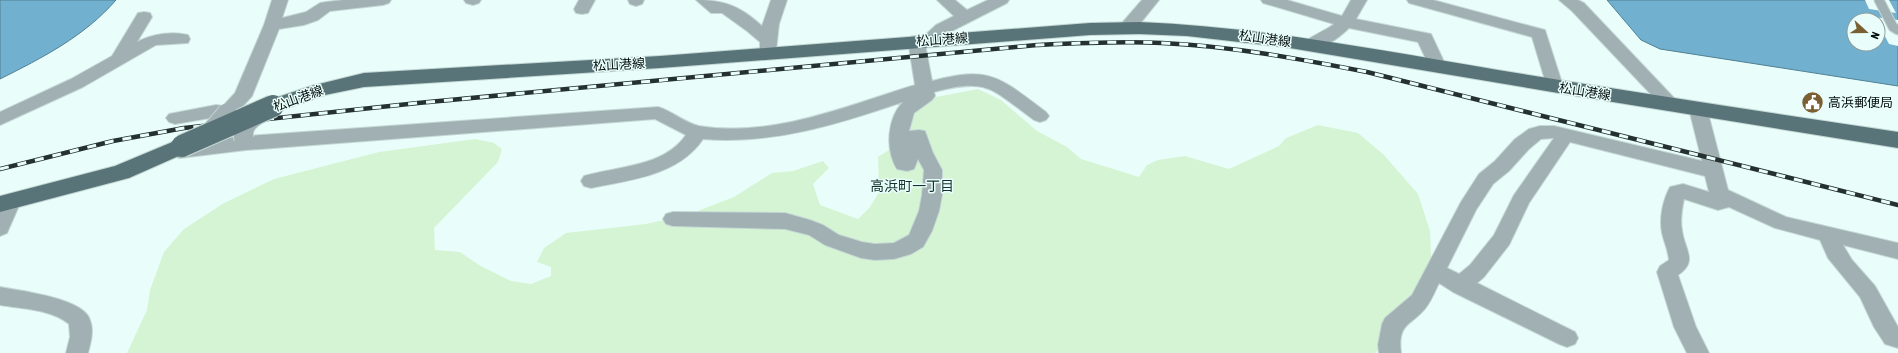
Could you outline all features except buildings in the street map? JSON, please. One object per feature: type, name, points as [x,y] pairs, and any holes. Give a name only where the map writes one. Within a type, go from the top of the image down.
[{"type":"main road","name":"松山港線","points":[[5,203],[121,172],[276,105],[336,85],[364,80],[660,62],[767,47],[923,41],[1128,27],[1219,32],[1310,45],[1554,86],[1898,140]]},
{"type":"street","points":[[208,134],[243,96],[272,25],[280,0]]},
{"type":"street","points":[[272,25],[305,18],[326,7],[383,0]]},
{"type":"street","points":[[704,0],[717,9],[724,7],[753,27],[767,47]]},
{"type":"street","points":[[767,47],[774,11],[779,0]]},
{"type":"street","points":[[945,0],[965,17]]},
{"type":"street","points":[[674,219],[785,221],[816,230],[832,240],[860,250],[875,252],[894,251],[904,248],[916,241],[922,231],[929,211],[932,196],[933,170],[924,152],[919,136],[915,136],[911,144],[907,164],[901,162],[899,152],[902,119],[906,111],[913,103],[926,96],[924,89],[923,41],[942,28],[1000,0]]},
{"type":"street","points":[[1128,27],[1150,0]]},
{"type":"street","points":[[1269,0],[1346,22],[1425,38],[1437,66]]},
{"type":"street","points":[[1310,45],[1333,35],[1346,22],[1359,0]]},
{"type":"street","points":[[1415,0],[1539,34],[1554,86]]},
{"type":"street","points":[[1567,0],[1578,6],[1670,104]]},
{"type":"street","points":[[119,58],[144,17]]},
{"type":"street","points":[[0,119],[71,86],[153,40],[182,39]]},
{"type":"street","points":[[174,149],[245,141],[658,113],[698,132],[728,134],[769,131],[800,125],[859,110],[924,89],[953,82],[977,79],[998,85],[1040,116]]},
{"type":"street","points":[[243,96],[247,101],[260,105],[276,105]]},
{"type":"street","points":[[245,141],[243,131],[247,123],[254,116],[276,105]]},
{"type":"street","points":[[1698,109],[1719,194],[1782,223],[1898,251]]},
{"type":"street","points":[[176,118],[216,111],[227,113]]},
{"type":"street","points":[[591,181],[638,171],[672,159],[686,148],[698,132]]},
{"type":"street","points":[[1390,353],[1389,345],[1393,324],[1419,301],[1468,207],[1486,179],[1502,166],[1522,144],[1534,134],[1540,132],[1554,132],[1713,171]]},
{"type":"street","points":[[1460,286],[1477,271],[1502,240],[1521,200],[1566,135]]},
{"type":"street","points":[[1698,353],[1685,327],[1667,272],[1679,264],[1679,253],[1671,231],[1674,197],[1677,192],[1683,191],[1718,203],[1731,199]]},
{"type":"street","points":[[0,228],[5,203]]},
{"type":"street","points":[[1828,234],[1835,252],[1844,266],[1868,292],[1882,321],[1894,338],[1898,339]]},
{"type":"street","points":[[1435,272],[1460,286],[1567,338]]},
{"type":"street","points":[[2,300],[63,309],[75,314],[80,320],[81,337],[77,353]]},
{"type":"lane","points":[[1880,1],[1896,29]]},
{"type":"green space","points":[[978,89],[1001,100],[1037,131],[1067,147],[1081,159],[1139,177],[1147,165],[1158,160],[1185,156],[1229,169],[1279,146],[1286,138],[1318,125],[1358,133],[1384,155],[1418,194],[1430,231],[1432,281],[1410,317],[1375,353],[127,353],[147,310],[150,290],[164,252],[184,229],[224,203],[274,179],[379,152],[475,139],[494,143],[502,149],[498,162],[434,228],[435,250],[460,252],[479,265],[511,281],[531,284],[551,276],[551,267],[537,262],[544,248],[566,233],[646,224],[687,215],[734,197],[772,173],[793,171],[823,161],[829,168],[813,184],[820,205],[858,219],[870,207],[879,192],[878,157],[892,148],[906,116],[936,97]]},
{"type":"water","points":[[0,0],[116,0],[91,25],[77,35],[47,54],[0,79]]},
{"type":"water","points":[[1607,0],[1898,0],[1898,86],[1660,49],[1641,40]]},
{"type":"pier","points":[[1865,0],[1889,0],[1896,13],[1869,9]]},
{"type":"pier","points":[[1886,18],[1898,20],[1898,46],[1889,44],[1886,38]]},
{"type":"railway","points":[[0,169],[113,141],[184,128],[418,103],[1037,45],[1100,42],[1146,42],[1240,50],[1367,72],[1898,205]]},
{"type":"place","name":"高浜郵便局","points":[[1812,102]]},
{"type":"district","name":"高浜町一丁目","points":[[912,186]]}]
